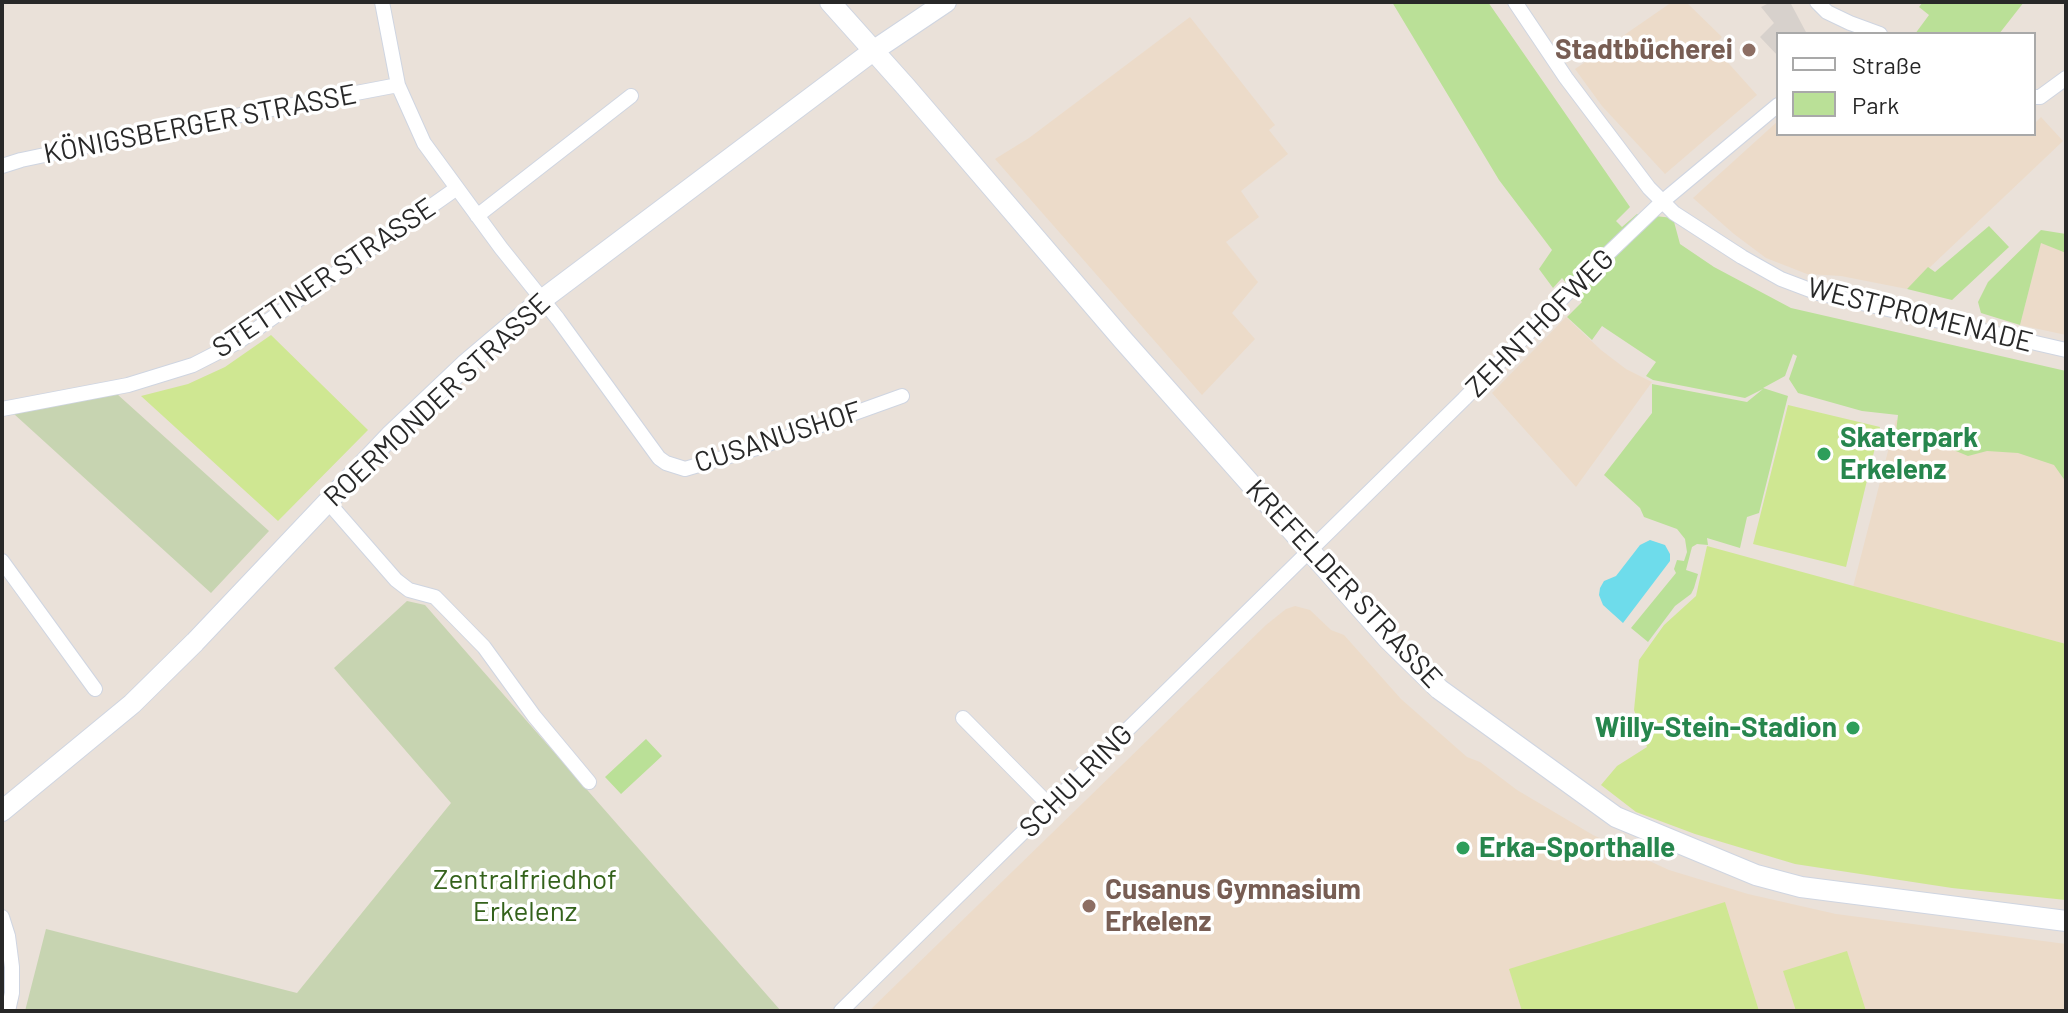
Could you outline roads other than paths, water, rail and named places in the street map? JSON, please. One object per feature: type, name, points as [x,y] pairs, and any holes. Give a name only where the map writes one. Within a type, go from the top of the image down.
[{"type":"main road","name":"KREFELDER STRASSE","points":[[830,2],[1388,639],[1439,689],[1616,817],[1756,875],[1801,887],[2066,921]]},
{"type":"main road","name":"ROERMONDER STRASSE","points":[[2,811],[132,704],[390,436],[465,365],[543,299],[873,51],[946,2]]},
{"type":"street","name":"CUSANUSHOF","points":[[382,2],[398,85],[424,143],[659,458],[685,469],[760,447],[902,396]]},
{"type":"street","name":"WESTPROMENADE","points":[[1515,2],[1639,176],[1674,213],[1742,257],[1781,279],[1818,293],[2066,350]]},
{"type":"street","points":[[1817,2],[1849,29]]},
{"type":"street","points":[[2036,97],[2066,78]]},
{"type":"street","name":"KÖNIGSBERGER STRASSE","points":[[2,166],[164,130],[398,85]]},
{"type":"street","name":"STETTINER STRASSE","points":[[477,216],[631,96]]},
{"type":"street","name":"ZEHNTHOFWEG","points":[[1309,549],[1663,201],[1776,107]]},
{"type":"street","name":"STETTINER STRASSE","points":[[2,409],[128,385],[193,365],[238,342],[457,188]]},
{"type":"street","points":[[327,501],[396,580],[409,590],[435,597],[484,647],[534,716],[589,782]]},
{"type":"street","name":"SCHULRING","points":[[841,1011],[1309,549]]},
{"type":"street","points":[[2,561],[95,689]]},
{"type":"street","points":[[963,718],[1050,806]]},
{"type":"street","points":[[2,917],[12,967],[8,1011]]},
{"type":"water","points":[[1650,540],[1665,545],[1670,561],[1623,623],[1603,605],[1600,588],[1604,581],[1616,576],[1640,545]]},
{"type":"place","name":"Stadtbücherei","points":[[1749,50]]},
{"type":"place","name":"Skaterpark Erkelenz","points":[[1824,454]]},
{"type":"place","name":"Willy-Stein-Stadion","points":[[1853,728]]},
{"type":"place","name":"Erka-Sporthalle","points":[[1463,848]]},
{"type":"place","name":"Cusanus Gymnasium Erkelenz","points":[[1089,906]]},
{"type":"park label","name":"Zentralfriedhof Erkelenz","points":[[525,896]]}]
